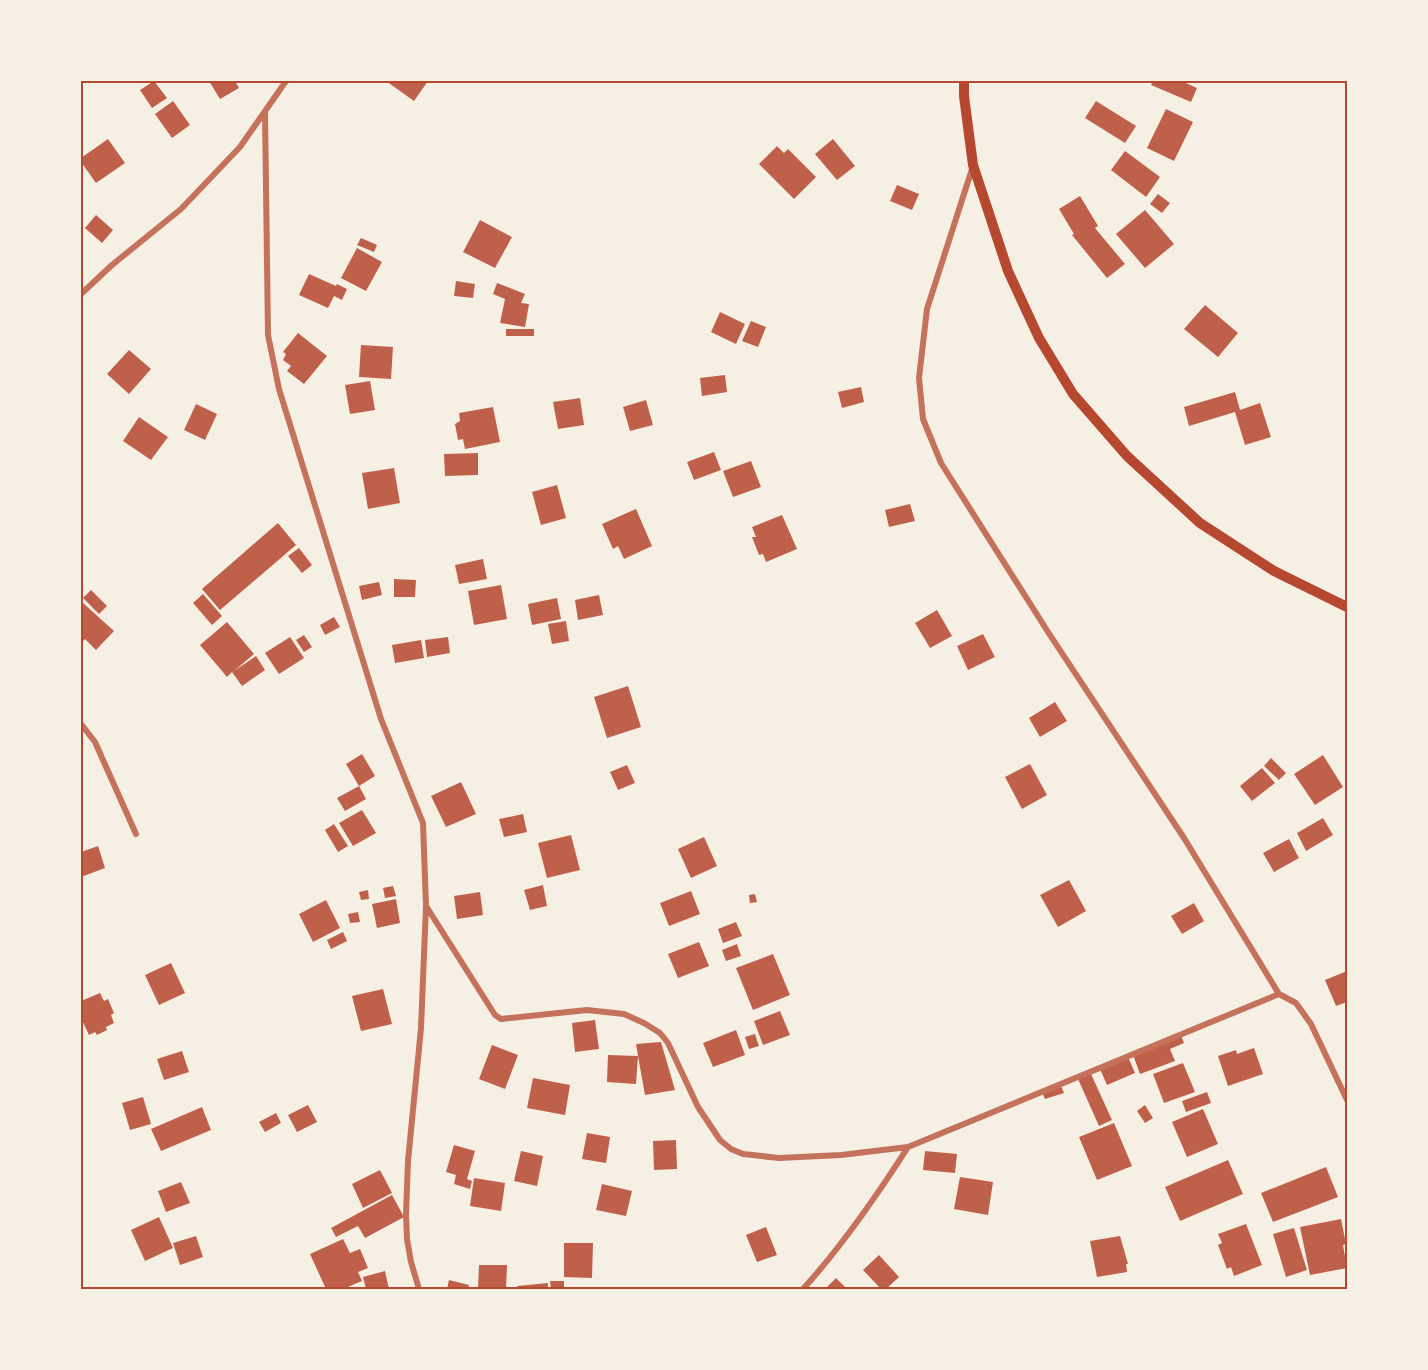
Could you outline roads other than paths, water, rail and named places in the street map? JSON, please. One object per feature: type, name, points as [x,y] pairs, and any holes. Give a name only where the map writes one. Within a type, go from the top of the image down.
[{"type":"highway","points":[[964,81],[973,165],[1012,280],[1039,338],[1073,394],[1127,456],[1200,523],[1274,571],[1347,607]]},
{"type":"street","points":[[81,294],[112,265],[181,209],[240,147],[286,81]]},
{"type":"street","points":[[265,112],[268,335],[279,389],[381,719],[423,823],[426,906],[421,1028],[408,1161],[406,1214],[407,1239],[419,1289]]},
{"type":"street","points":[[973,165],[927,309],[919,378],[923,419],[941,463],[1048,632],[1184,838],[1279,994],[1296,1003],[1311,1024],[1347,1100]]},
{"type":"street","points":[[81,724],[95,742],[136,834]]},
{"type":"street","points":[[426,906],[478,990],[501,1020],[587,1010],[624,1014],[644,1023],[660,1033],[668,1043],[698,1107],[720,1140],[731,1149],[743,1154],[779,1158],[841,1155],[908,1147],[1279,994]]},
{"type":"street","points":[[803,1289],[829,1260],[864,1213],[908,1147]]}]
